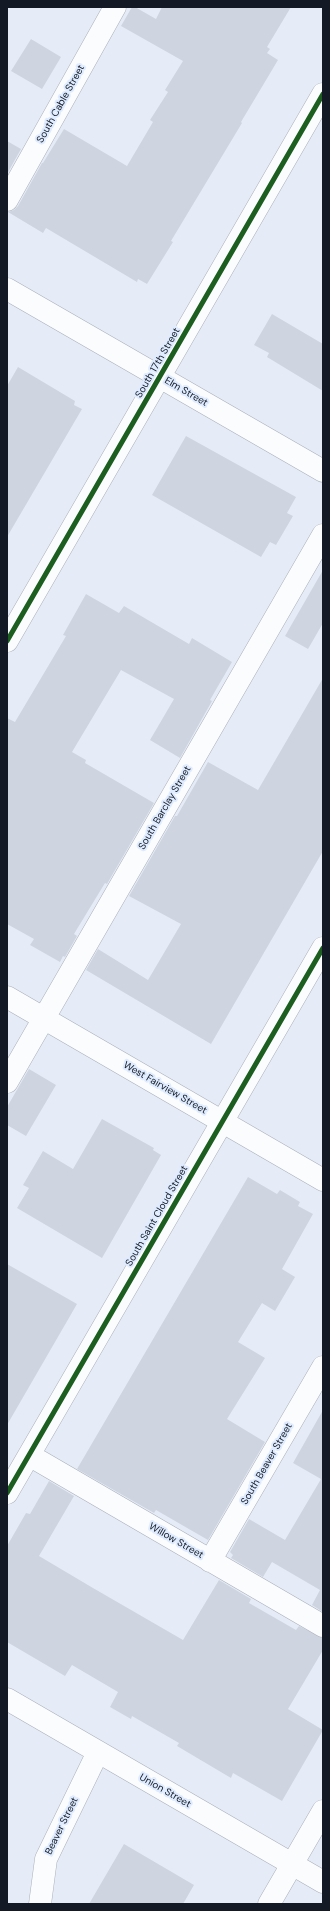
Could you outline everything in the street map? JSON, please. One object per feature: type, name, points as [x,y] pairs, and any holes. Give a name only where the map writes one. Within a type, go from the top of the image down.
[{"type":"street","name":"South Cable Street","points":[[7,200],[115,7]]},
{"type":"street","name":"South 17th Street","points":[[7,641],[323,94]]},
{"type":"street","name":"Elm Street","points":[[7,289],[323,471]]},
{"type":"street","name":"South Barclay Street","points":[[7,1082],[323,535]]},
{"type":"street","name":"South Saint Cloud Street","points":[[7,1493],[323,948]]},
{"type":"street","name":"West Fairview Street","points":[[7,997],[323,1180]]},
{"type":"street","name":"South Beaver Street","points":[[210,1561],[323,1368]]},
{"type":"street","name":"Willow Street","points":[[29,1455],[323,1626]]},
{"type":"street","name":"Union Street","points":[[7,1699],[323,1882]]},
{"type":"street","name":"Beaver Street","points":[[40,1904],[46,1859],[98,1752]]},
{"type":"street","points":[[269,1904],[323,1811]]},
{"type":"building","points":[[132,7],[135,7],[156,19],[162,7],[291,7],[267,47],[270,49],[267,53],[278,60],[171,241],[173,242],[147,284],[138,279],[137,282],[46,228],[43,233],[8,212],[14,210],[18,206],[42,163],[64,129],[127,166],[153,122],[150,120],[168,92],[165,90],[183,61],[121,26]]},
{"type":"building","points":[[31,39],[61,57],[42,89],[11,71]]},
{"type":"building","points":[[7,141],[21,149],[7,174]]},
{"type":"building","points":[[272,314],[323,344],[323,391],[267,357],[269,353],[254,345]]},
{"type":"building","points":[[18,367],[75,401],[74,405],[82,409],[7,537],[7,386]]},
{"type":"building","points":[[186,436],[296,497],[287,513],[293,516],[276,545],[270,542],[261,557],[152,495]]},
{"type":"building","points":[[323,570],[323,623],[308,649],[285,636]]},
{"type":"building","points":[[86,594],[119,613],[124,606],[189,644],[192,638],[232,662],[210,700],[212,701],[180,758],[150,740],[174,699],[121,670],[72,752],[86,760],[85,763],[154,803],[107,884],[105,883],[74,934],[77,936],[65,957],[63,956],[60,962],[30,945],[34,939],[7,924],[7,718],[15,722],[66,636],[63,635]]},
{"type":"building","points":[[323,678],[323,851],[211,1044],[86,970],[98,949],[148,980],[181,924],[129,896],[175,816],[177,816],[208,762],[258,790]]},
{"type":"building","points":[[29,1069],[56,1085],[26,1136],[7,1125],[7,1107]]},
{"type":"building","points":[[102,1119],[154,1148],[153,1150],[161,1155],[102,1258],[17,1208],[29,1188],[23,1185],[43,1151],[73,1169]]},
{"type":"building","points":[[248,1177],[277,1194],[280,1190],[300,1202],[298,1206],[313,1214],[282,1269],[295,1277],[275,1311],[262,1303],[238,1342],[265,1358],[227,1419],[265,1442],[208,1540],[156,1510],[154,1513],[77,1469]]},
{"type":"building","points":[[7,1264],[77,1304],[7,1425]]},
{"type":"building","points":[[323,1410],[323,1612],[312,1605],[320,1590],[272,1562],[263,1577],[231,1558],[233,1555],[230,1552],[249,1519],[285,1540],[321,1479],[293,1463]]},
{"type":"building","points":[[49,1481],[74,1496],[39,1556],[183,1640],[219,1580],[251,1599],[249,1603],[296,1630],[299,1626],[323,1638],[323,1650],[288,1709],[323,1730],[282,1801],[233,1773],[231,1778],[177,1746],[179,1743],[132,1716],[131,1719],[110,1707],[118,1692],[72,1665],[65,1676],[7,1642],[7,1546],[26,1513],[30,1514]]},
{"type":"building","points":[[124,1844],[194,1885],[183,1904],[89,1904]]},
{"type":"cycle path","points":[[7,641],[323,94]]},
{"type":"cycle path","points":[[7,1493],[323,948]]}]
